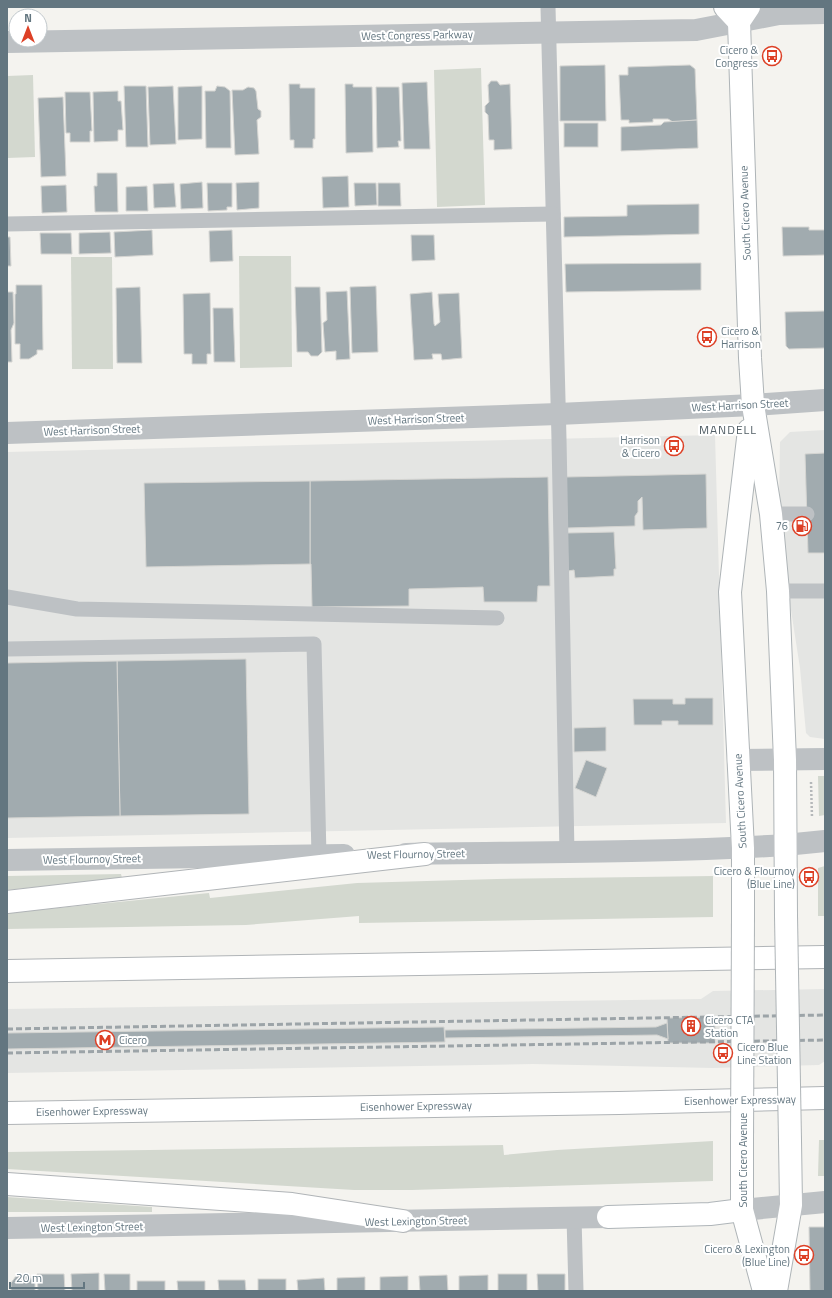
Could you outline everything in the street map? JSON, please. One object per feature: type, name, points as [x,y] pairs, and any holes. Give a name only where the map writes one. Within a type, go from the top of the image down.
[{"type":"main road","name":"South Cicero Avenue","points":[[737,12],[752,405],[771,514],[778,591],[785,760],[791,1205],[776,1291]]},
{"type":"main road","name":"South Cicero Avenue","points":[[752,405],[730,592],[743,848],[742,1210],[764,1291]]},
{"type":"main road","points":[[7,902],[426,854]]},
{"type":"main road","points":[[7,971],[825,957]]},
{"type":"main road","name":"Eisenhower Expressway","points":[[7,1113],[619,1103],[825,1098]]},
{"type":"main road","points":[[7,1184],[292,1204],[403,1221]]},
{"type":"main road","name":"West Lexington Street","points":[[608,1217],[710,1214],[742,1210]]},
{"type":"street","name":"West Congress Parkway","points":[[7,42],[696,30],[737,12],[780,14],[825,13]]},
{"type":"street","name":"West Harrison Street","points":[[7,433],[558,414],[825,400]]},
{"type":"street","points":[[738,760],[825,759]]},
{"type":"street","name":"West Flournoy Street","points":[[7,860],[567,853],[743,848],[825,841]]},
{"type":"street","name":"West Lexington Street","points":[[742,1210],[825,1202]]},
{"type":"street","name":"West Lexington Street","points":[[7,1228],[608,1217]]},
{"type":"lane","points":[[548,7],[567,853]]},
{"type":"lane","points":[[7,224],[553,214]]},
{"type":"lane","points":[[771,514],[807,514]]},
{"type":"lane","points":[[778,591],[825,591]]},
{"type":"lane","points":[[7,597],[77,609],[496,618]]},
{"type":"lane","points":[[7,648],[314,644],[319,856]]},
{"type":"lane","points":[[574,1218],[576,1291]]},
{"type":"path","points":[[811,781],[812,817]]},
{"type":"shaded area","points":[[481,68],[485,205],[437,207],[434,70]]},
{"type":"shaded area","points":[[33,75],[35,157],[7,158],[7,76]]},
{"type":"shaded area","points":[[239,256],[291,256],[292,367],[240,368]]},
{"type":"shaded area","points":[[71,257],[112,257],[113,369],[72,369]]},
{"type":"shaded area","name":"76","points":[[825,430],[825,739],[810,737],[806,733],[800,668],[781,546],[779,505],[780,442],[790,432]]},
{"type":"shaded area","points":[[715,435],[726,823],[7,838],[7,452]]},
{"type":"shaded area","points":[[818,776],[825,776],[825,815],[819,816]]},
{"type":"shaded area","points":[[825,866],[825,916],[818,916],[818,868]]},
{"type":"shaded area","points":[[121,874],[122,878],[7,890],[7,876]]},
{"type":"shaded area","points":[[713,876],[713,917],[359,923],[359,916],[246,925],[7,929],[7,913],[209,893],[210,898],[357,883],[497,879]]},
{"type":"shaded area","points":[[825,989],[825,1061],[819,1065],[713,1068],[533,1064],[7,1073],[7,1009],[701,999],[713,991]]},
{"type":"shaded area","points":[[819,1140],[825,1140],[825,1176],[818,1176]]},
{"type":"shaded area","points":[[713,1141],[713,1181],[412,1190],[354,1190],[7,1169],[7,1152],[503,1145],[504,1155],[557,1150]]},
{"type":"shaded area","points":[[7,1197],[152,1207],[152,1212],[7,1212]]},
{"type":"building","points":[[605,65],[606,121],[560,121],[560,66]]},
{"type":"building","points":[[690,65],[695,69],[697,120],[673,122],[668,119],[653,119],[653,122],[629,123],[629,120],[621,120],[619,75],[628,75],[628,67]]},
{"type":"building","points":[[491,81],[497,81],[500,85],[510,84],[512,149],[494,150],[494,140],[489,140],[488,115],[485,112],[485,106],[489,102],[488,85]]},
{"type":"building","points":[[427,82],[430,149],[404,149],[402,83]]},
{"type":"building","points":[[289,84],[300,84],[300,88],[315,88],[315,139],[313,139],[313,148],[294,148],[294,140],[290,140]]},
{"type":"building","points":[[345,84],[353,84],[353,87],[372,87],[373,152],[346,153]]},
{"type":"building","points":[[124,86],[146,86],[148,147],[126,147]]},
{"type":"building","points":[[173,86],[176,144],[150,145],[148,87]]},
{"type":"building","points":[[202,86],[202,139],[178,140],[178,87]]},
{"type":"building","points":[[217,86],[225,87],[230,91],[231,148],[206,148],[205,91],[215,91]]},
{"type":"building","points":[[248,87],[254,88],[256,91],[258,109],[261,111],[261,117],[257,120],[259,154],[235,155],[232,90],[243,90]]},
{"type":"building","points":[[376,87],[399,87],[401,141],[398,141],[399,147],[377,148]]},
{"type":"building","points":[[118,91],[118,101],[121,101],[123,130],[118,130],[118,141],[94,142],[93,92]]},
{"type":"building","points":[[65,92],[90,92],[92,131],[90,131],[90,142],[70,142],[70,133],[66,133]]},
{"type":"building","points":[[63,97],[66,176],[41,177],[38,98]]},
{"type":"building","points":[[697,120],[698,148],[621,151],[621,127],[661,125],[664,122]]},
{"type":"building","points":[[564,123],[598,123],[598,147],[564,147]]},
{"type":"building","points":[[97,173],[117,173],[118,212],[95,212],[94,186],[97,186]]},
{"type":"building","points":[[348,176],[349,207],[323,208],[322,177]]},
{"type":"building","points":[[202,182],[203,208],[181,209],[180,184]]},
{"type":"building","points":[[259,182],[259,208],[237,210],[236,183]]},
{"type":"building","points":[[174,183],[176,207],[154,208],[153,184]]},
{"type":"building","points":[[207,183],[232,183],[232,207],[227,207],[227,210],[208,211]]},
{"type":"building","points":[[354,183],[376,183],[377,205],[355,206]]},
{"type":"building","points":[[378,183],[400,183],[401,206],[378,206]]},
{"type":"building","points":[[66,185],[67,212],[42,213],[41,186]]},
{"type":"building","points":[[147,186],[148,211],[126,211],[126,187]]},
{"type":"building","points":[[699,204],[699,234],[564,237],[564,217],[627,216],[627,205]]},
{"type":"building","points":[[782,227],[809,227],[809,230],[825,230],[825,255],[783,256]]},
{"type":"building","points":[[152,230],[153,255],[115,257],[114,232]]},
{"type":"building","points":[[232,230],[233,261],[210,262],[209,231]]},
{"type":"building","points":[[110,232],[111,253],[79,254],[79,233]]},
{"type":"building","points":[[40,233],[71,233],[72,254],[41,254]]},
{"type":"building","points":[[411,235],[434,235],[435,260],[412,261]]},
{"type":"building","points":[[7,237],[10,237],[11,266],[7,266]]},
{"type":"building","points":[[701,263],[701,290],[566,292],[565,264]]},
{"type":"building","points":[[16,285],[42,285],[43,350],[37,350],[37,354],[29,359],[20,359],[20,344],[15,344]]},
{"type":"building","points":[[376,286],[378,352],[352,353],[350,287]]},
{"type":"building","points":[[140,287],[142,363],[117,363],[116,288]]},
{"type":"building","points":[[295,287],[320,287],[322,352],[318,356],[311,356],[308,352],[297,352]]},
{"type":"building","points":[[347,291],[350,359],[336,360],[336,351],[325,352],[323,323],[327,320],[326,292]]},
{"type":"building","points":[[7,292],[13,292],[14,323],[11,330],[12,362],[7,362]]},
{"type":"building","points":[[432,292],[435,326],[440,322],[438,294],[459,293],[462,358],[442,360],[441,354],[432,354],[433,359],[414,360],[410,294]]},
{"type":"building","points":[[210,293],[211,354],[207,354],[207,364],[192,364],[192,354],[184,354],[183,294]]},
{"type":"building","points":[[213,308],[233,308],[235,362],[214,362]]},
{"type":"building","points":[[825,311],[825,348],[789,349],[786,346],[785,312]]},
{"type":"building","points":[[825,453],[825,553],[808,553],[805,454]]},
{"type":"building","points":[[706,474],[707,528],[643,530],[642,497],[638,501],[638,512],[635,516],[635,526],[567,528],[566,477]]},
{"type":"building","points":[[548,477],[550,586],[538,586],[537,602],[484,602],[483,587],[409,589],[409,606],[312,607],[310,564],[310,481]]},
{"type":"building","points":[[310,481],[310,564],[146,567],[144,483]]},
{"type":"building","points":[[614,532],[616,569],[614,569],[614,576],[575,578],[574,570],[568,571],[567,533]]},
{"type":"building","points":[[246,659],[249,814],[120,816],[117,661]]},
{"type":"building","points":[[117,661],[120,816],[7,818],[7,663]]},
{"type":"building","points":[[685,698],[713,698],[713,725],[678,725],[678,721],[662,721],[662,725],[634,725],[633,699],[673,699],[673,704],[685,704]]},
{"type":"building","points":[[606,727],[606,751],[574,752],[574,728]]},
{"type":"building","points":[[586,760],[607,768],[596,797],[575,788]]},
{"type":"building","name":"Cicero CTA Station","points":[[715,1017],[715,1043],[668,1043],[667,1018]]},
{"type":"building","points":[[667,1023],[668,1039],[657,1035],[445,1038],[445,1030],[656,1027]]},
{"type":"building","points":[[444,1027],[445,1042],[7,1049],[7,1033]]},
{"type":"building","points":[[809,1227],[825,1227],[825,1291],[810,1291]]},
{"type":"building","points":[[99,1273],[99,1291],[72,1291],[71,1274]]},
{"type":"building","points":[[28,1274],[35,1283],[35,1291],[11,1291],[11,1283],[16,1276]]},
{"type":"building","points":[[37,1274],[64,1274],[65,1291],[38,1291]]},
{"type":"building","points":[[104,1274],[130,1274],[130,1291],[105,1291]]},
{"type":"building","points":[[498,1274],[527,1274],[527,1291],[498,1291]]},
{"type":"building","points":[[537,1274],[565,1274],[565,1291],[538,1291]]},
{"type":"building","points":[[447,1275],[448,1291],[420,1291],[419,1276]]},
{"type":"building","points":[[488,1275],[488,1291],[459,1291],[459,1276]]},
{"type":"building","points":[[408,1276],[408,1291],[380,1291],[380,1277]]},
{"type":"building","points":[[365,1277],[365,1291],[337,1291],[337,1278]]},
{"type":"building","points":[[324,1278],[325,1291],[298,1291],[297,1280]]},
{"type":"building","points":[[258,1279],[286,1279],[286,1291],[258,1291]]},
{"type":"building","points":[[218,1280],[245,1280],[246,1291],[219,1291]]},
{"type":"building","points":[[137,1281],[165,1281],[165,1291],[137,1291]]},
{"type":"building","points":[[177,1281],[205,1281],[205,1291],[178,1291]]},
{"type":"railway","points":[[7,1029],[825,1015]]},
{"type":"railway","points":[[7,1053],[825,1040]]},
{"type":"place","name":"Cicero & Congress","points":[[772,56]]},
{"type":"place","name":"Cicero & Harrison","points":[[707,337]]},
{"type":"place","name":"Harrison & Cicero","points":[[674,446]]},
{"type":"place","name":"76","points":[[802,526]]},
{"type":"place","name":"Cicero & Flournoy (Blue Line)","points":[[809,877]]},
{"type":"place","name":"Cicero CTA Station","points":[[691,1026]]},
{"type":"place","name":"Cicero","points":[[105,1040]]},
{"type":"place","name":"Cicero Blue Line Station","points":[[723,1053]]},
{"type":"place","name":"Cicero & Lexington (Blue Line)","points":[[804,1255]]},
{"type":"district","name":"MANDELL","points":[[728,430]]}]
